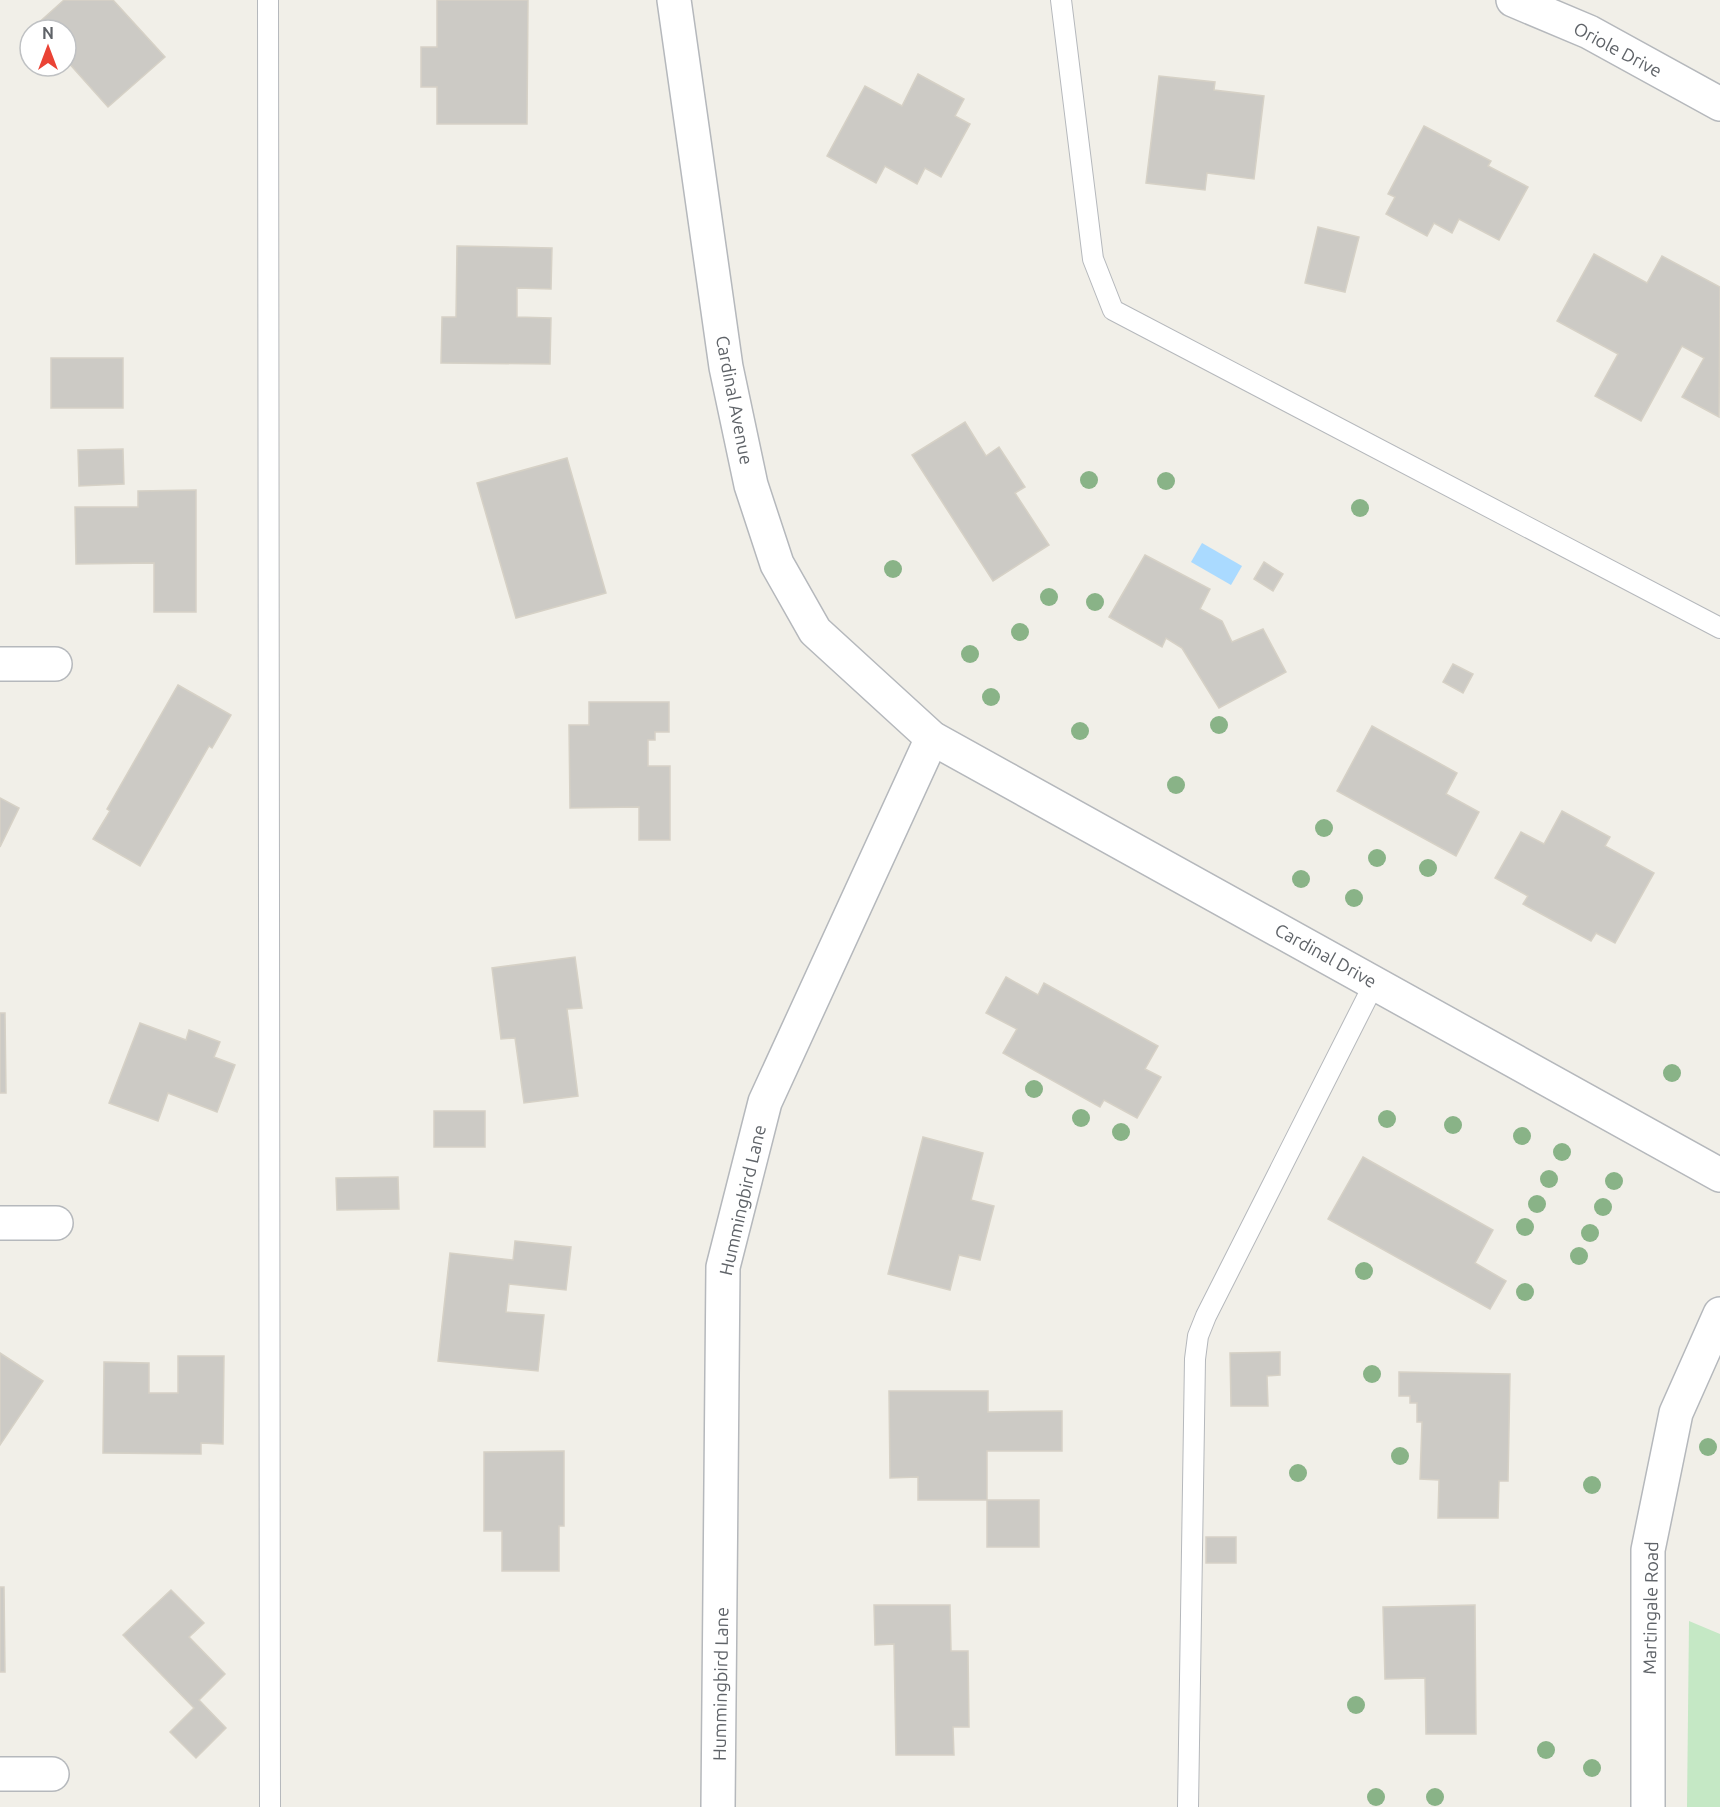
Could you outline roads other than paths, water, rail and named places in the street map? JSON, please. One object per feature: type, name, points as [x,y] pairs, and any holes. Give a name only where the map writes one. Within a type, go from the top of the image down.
[{"type":"street","name":"Cardinal Avenue","points":[[674,0],[726,367],[751,485],[777,564],[815,631],[932,738]]},
{"type":"street","name":"Oriole Drive","points":[[1513,0],[1588,32],[1720,104]]},
{"type":"street","points":[[0,664],[55,664]]},
{"type":"street","name":"Cardinal Drive","points":[[932,738],[1720,1175]]},
{"type":"street","name":"Hummingbird Lane","points":[[718,1807],[723,1267],[765,1102],[932,738]]},
{"type":"street","points":[[0,1223],[56,1223]]},
{"type":"street","name":"Martingale Road","points":[[1648,1807],[1648,1550],[1676,1413],[1720,1314]]},
{"type":"street","points":[[0,1774],[52,1774]]},
{"type":"lane","points":[[268,0],[270,1807]]},
{"type":"lane","points":[[1061,0],[1093,259],[1113,310],[1720,628]]},
{"type":"lane","points":[[1188,1807],[1195,1359],[1198,1336],[1375,982]]},
{"type":"water","points":[[1202,543],[1242,566],[1231,585],[1191,562]]}]
